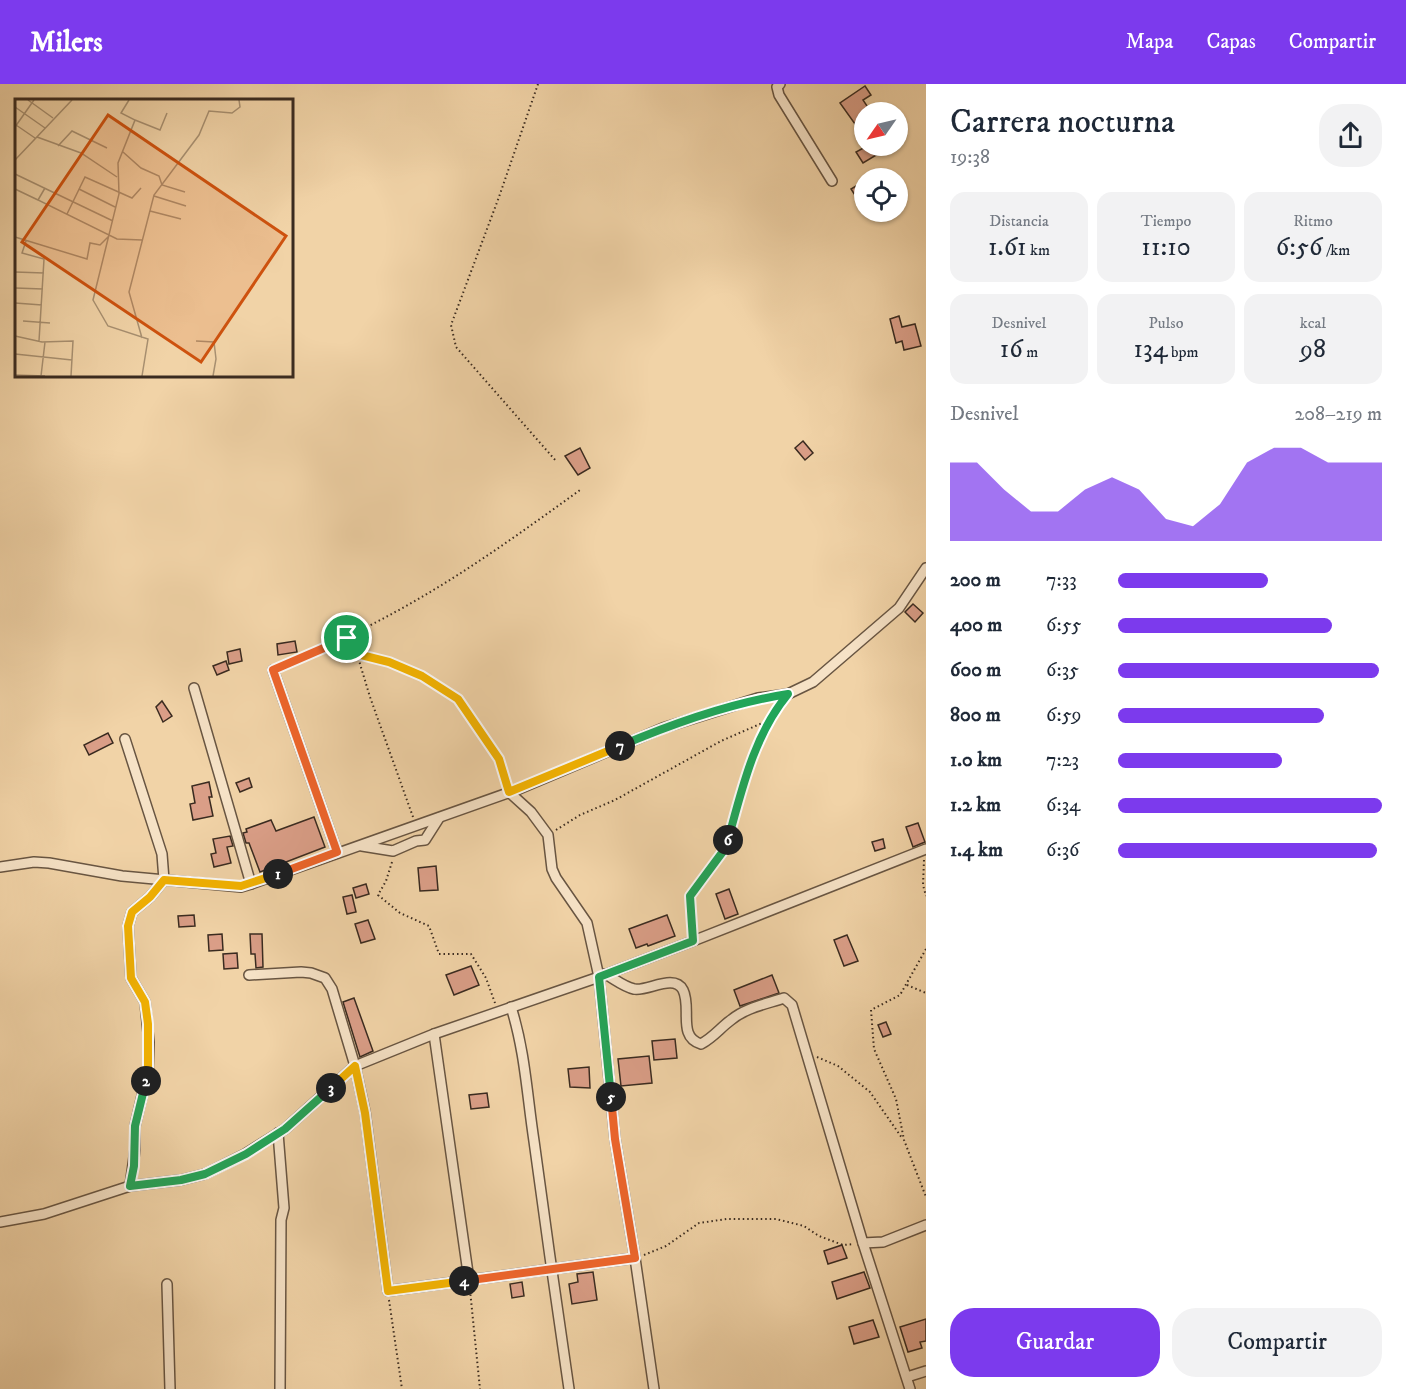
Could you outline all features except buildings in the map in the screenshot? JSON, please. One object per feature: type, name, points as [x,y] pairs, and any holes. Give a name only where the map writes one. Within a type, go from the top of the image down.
[{"type":"street","points":[[780,84],[777,87],[779,95],[832,181]]},
{"type":"street","points":[[0,867],[34,862],[49,863],[122,876],[241,886],[250,884],[337,852],[347,851],[439,819],[663,728],[758,699],[788,694],[813,682],[899,608],[926,568]]},
{"type":"street","points":[[273,670],[337,852]]},
{"type":"street","points":[[194,688],[250,884]]},
{"type":"street","points":[[124,739],[162,854],[164,880],[150,897],[132,912],[128,926],[131,978],[145,1002],[149,1042],[148,1071],[135,1126],[134,1166],[130,1186]]},
{"type":"street","points":[[509,792],[531,812],[548,835],[552,869],[587,922],[602,975],[615,1139],[654,1389]]},
{"type":"street","points":[[359,845],[393,851],[416,841],[425,840],[439,819]]},
{"type":"street","points":[[0,1222],[44,1214],[130,1186],[181,1180],[205,1174],[246,1154],[285,1129],[355,1066],[434,1034],[693,941],[925,849]]},
{"type":"street","points":[[249,975],[311,973],[325,978],[332,989],[355,1066],[365,1113],[388,1291],[635,1258]]},
{"type":"street","points":[[602,975],[635,990],[668,983],[677,985],[683,991],[687,1033],[694,1042],[701,1044],[713,1038],[730,1020],[742,1012],[784,998],[792,1005],[863,1243],[910,1389]]},
{"type":"street","points":[[511,1007],[520,1034],[525,1063],[531,1127],[569,1389]]},
{"type":"street","points":[[434,1034],[469,1280]]},
{"type":"street","points":[[278,1132],[284,1208],[281,1220],[280,1389]]},
{"type":"street","points":[[863,1243],[883,1242],[926,1225]]},
{"type":"street","points":[[167,1284],[170,1389]]},
{"type":"street","points":[[907,1377],[926,1371]]},
{"type":"path","points":[[538,84],[500,197],[451,325],[456,347],[556,461]]},
{"type":"path","points":[[273,670],[347,638],[415,601],[497,549],[580,490]]},
{"type":"path","points":[[347,638],[357,654],[411,813],[418,825]]},
{"type":"path","points":[[357,654],[389,662],[422,676],[458,699],[499,759],[509,792]]},
{"type":"path","points":[[693,941],[690,896],[727,846],[747,770],[772,718],[788,694]]},
{"type":"path","points":[[548,835],[580,815],[615,800],[721,741],[772,718]]},
{"type":"path","points":[[925,849],[923,885],[926,896]]},
{"type":"path","points":[[393,851],[393,861],[378,895],[400,913],[429,926],[440,954],[471,954],[486,978],[499,1011]]},
{"type":"path","points":[[926,949],[900,995],[871,1010],[874,1049],[896,1099],[904,1140],[926,1197]]},
{"type":"path","points":[[906,985],[926,993]]},
{"type":"path","points":[[817,1056],[838,1066],[870,1092],[904,1140]]},
{"type":"path","points":[[635,1258],[666,1246],[699,1223],[727,1219],[776,1219],[804,1226],[819,1236],[843,1245],[863,1243]]},
{"type":"path","points":[[469,1280],[480,1389]]},
{"type":"path","points":[[388,1291],[402,1389]]},
{"type":"route","points":[[347,638],[357,654],[389,662],[422,676],[458,699],[499,759],[509,792],[663,728],[758,699],[788,694],[779,705],[747,770],[727,846],[690,896],[693,941],[599,977],[615,1139],[635,1258],[388,1291],[365,1113],[355,1066],[285,1129],[246,1154],[205,1174],[181,1180],[130,1186],[134,1166],[135,1126],[148,1071],[148,1024],[145,1002],[131,978],[128,949],[128,926],[132,912],[150,897],[164,880],[241,886],[337,852],[273,670],[347,638]]}]
